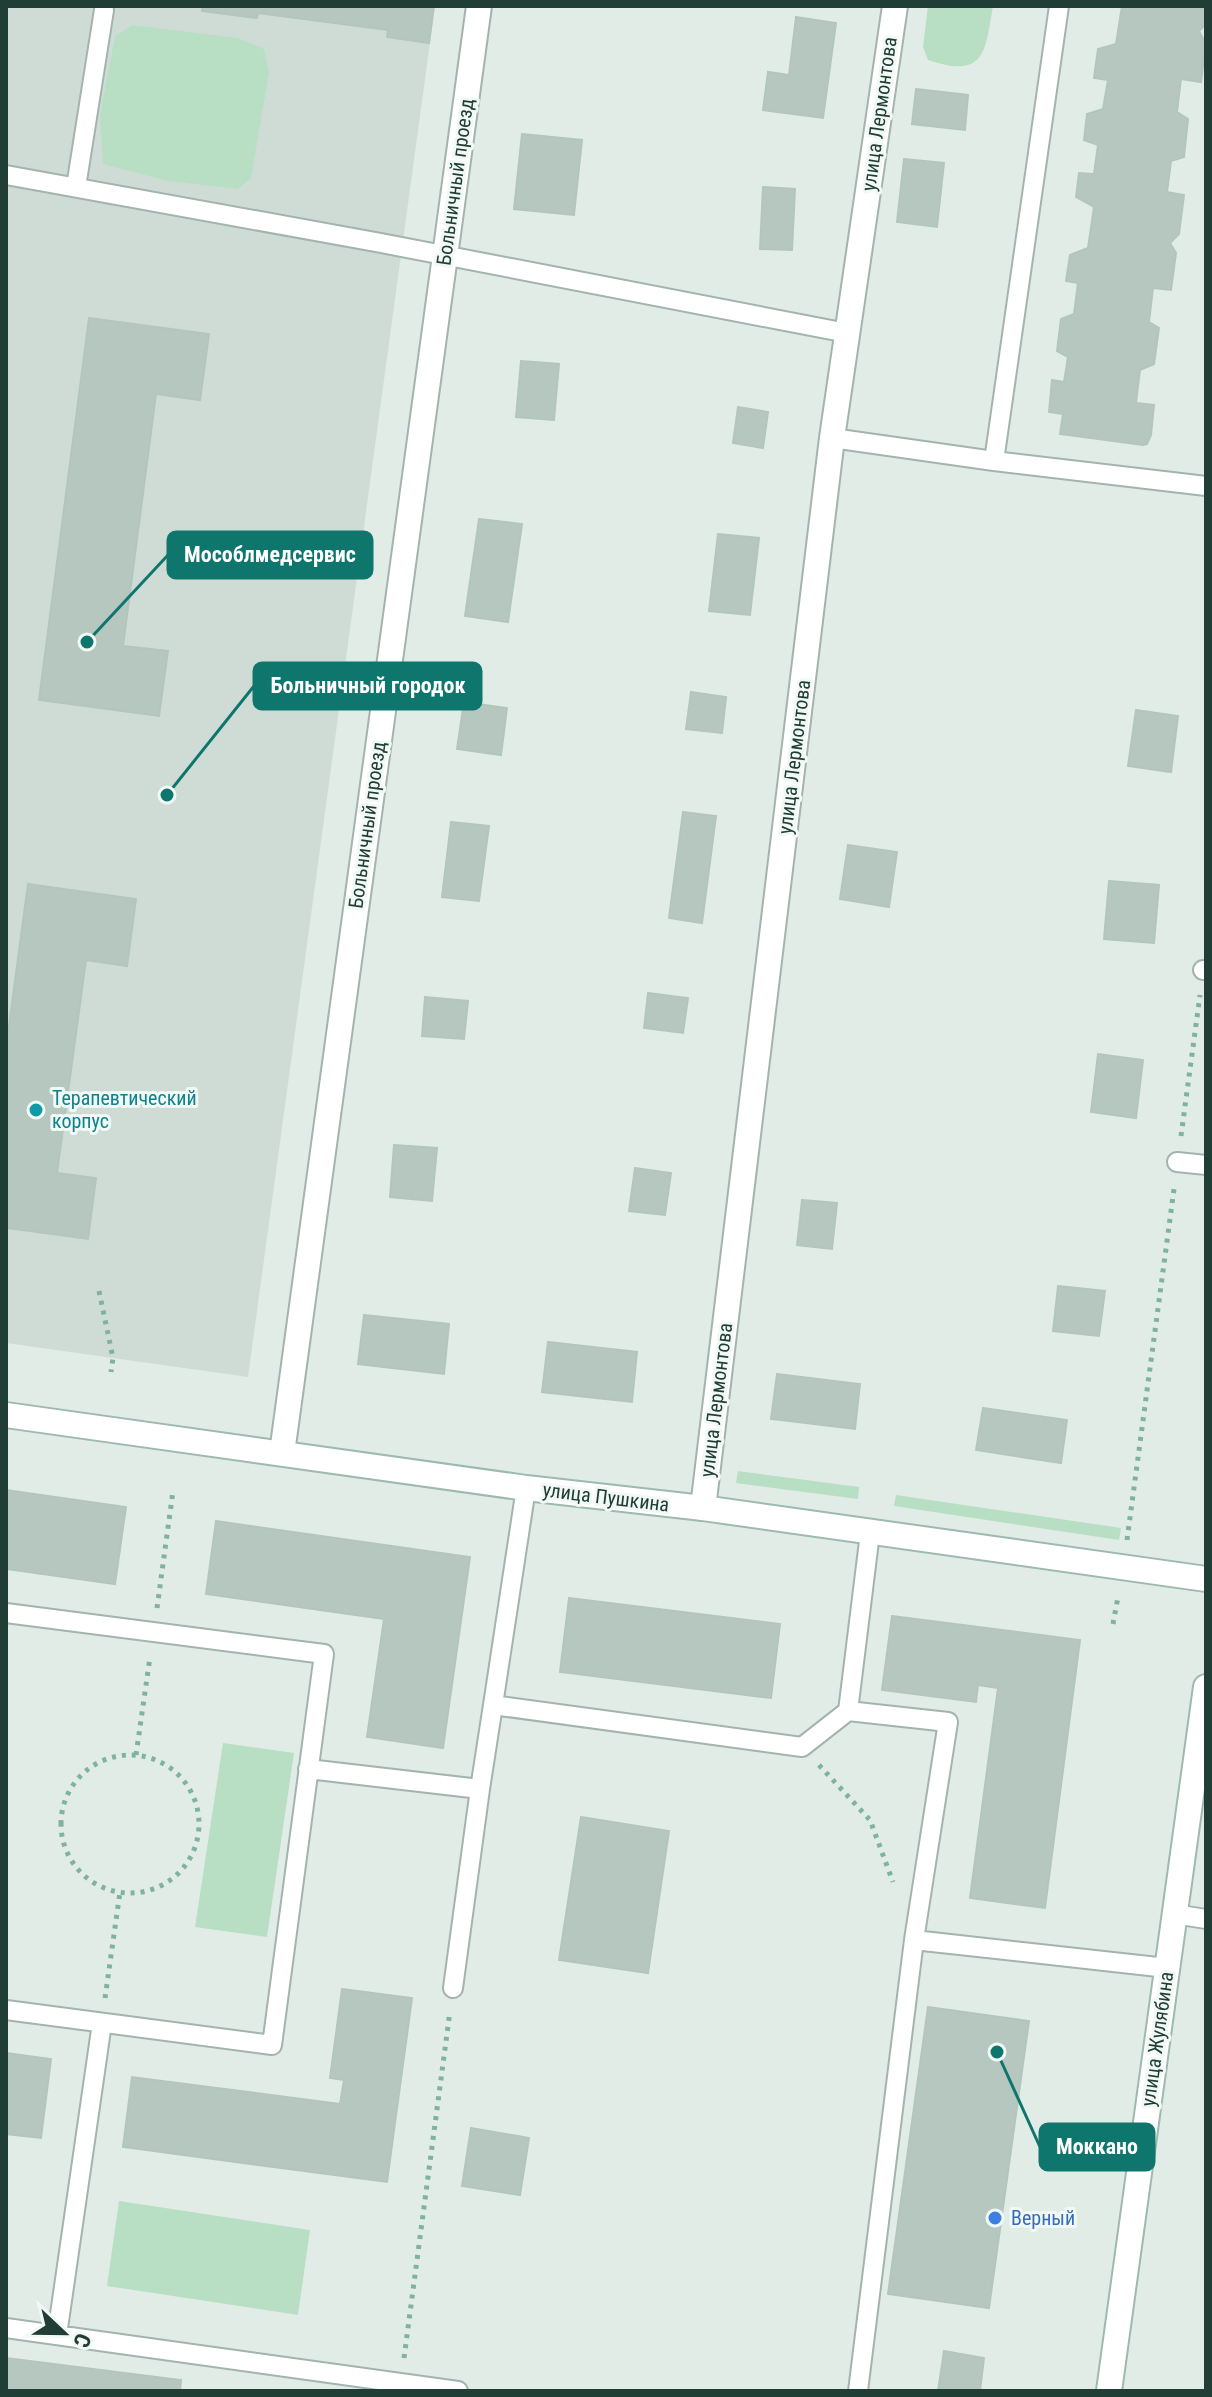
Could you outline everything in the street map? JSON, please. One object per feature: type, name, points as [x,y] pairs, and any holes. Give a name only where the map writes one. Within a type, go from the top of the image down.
[{"type":"street","name":"Больничный проезд","points":[[282,1453],[479,6]]},
{"type":"street","name":"улица Лермонтова","points":[[703,1508],[832,438],[895,6]]},
{"type":"street","name":"улица Пушкина","points":[[6,1415],[1206,1579]]},
{"type":"street","name":"улица Жулябина","points":[[1109,2391],[1174,1914],[1201,1756],[1206,1687]]},
{"type":"lane","points":[[994,461],[1059,6]]},
{"type":"lane","points":[[76,187],[104,10]]},
{"type":"lane","points":[[6,175],[847,333]]},
{"type":"lane","points":[[832,438],[1206,486]]},
{"type":"lane","points":[[1177,1162],[1206,1165]]},
{"type":"lane","points":[[453,1988],[526,1488]]},
{"type":"lane","points":[[848,1711],[870,1533]]},
{"type":"lane","points":[[6,1613],[324,1654],[272,2045],[6,2010]]},
{"type":"lane","points":[[493,1705],[802,1747],[848,1711],[948,1722],[914,1940],[858,2391]]},
{"type":"lane","points":[[308,1769],[480,1789]]},
{"type":"lane","points":[[1174,1914],[1206,1919]]},
{"type":"lane","points":[[914,1940],[1167,1968]]},
{"type":"lane","points":[[57,2335],[102,2023]]},
{"type":"lane","points":[[6,2328],[458,2391]]},
{"type":"path","points":[[1113,1624],[1205,970]]},
{"type":"path","points":[[99,1291],[113,1358],[111,1372]]},
{"type":"path","points":[[802,1747],[870,1820],[914,1940]]},
{"type":"path","points":[[136,1755],[164,1764],[185,1782],[197,1807],[199,1828],[191,1856],[181,1871],[167,1883],[147,1891],[120,1892],[103,1888],[84,1876],[70,1860],[61,1819],[68,1793],[90,1768],[115,1757],[136,1755]]},
{"type":"path","points":[[102,2023],[120,1892]]},
{"type":"path","points":[[401,2383],[453,1988]]},
{"type":"shaded area","points":[[6,6],[435,6],[248,1377],[6,1343]]},
{"type":"green space","points":[[928,6],[993,6],[984,49],[979,58],[972,64],[961,66],[928,60],[923,47]]},
{"type":"green space","points":[[132,25],[238,38],[264,49],[269,73],[251,178],[238,189],[168,181],[103,164],[100,116],[115,36]]},
{"type":"green space","points":[[738,1471],[859,1487],[858,1499],[736,1483]]},
{"type":"green space","points":[[896,1495],[1121,1528],[1119,1540],[894,1506]]},
{"type":"green space","points":[[223,1743],[294,1753],[267,1937],[195,1927]]},
{"type":"green space","points":[[119,2201],[310,2230],[298,2315],[107,2286]]},
{"type":"building","points":[[203,6],[434,6],[429,43],[387,37],[388,30],[258,13],[257,18],[202,11]]},
{"type":"building","points":[[1122,6],[1206,6],[1206,24],[1199,31],[1206,44],[1201,82],[1181,79],[1177,112],[1188,119],[1184,157],[1171,161],[1167,192],[1184,195],[1179,234],[1170,243],[1176,253],[1171,290],[1153,288],[1149,322],[1159,328],[1154,364],[1140,370],[1136,403],[1154,405],[1151,435],[1147,444],[1143,445],[1060,434],[1063,414],[1049,412],[1052,380],[1064,382],[1068,357],[1057,351],[1061,319],[1074,314],[1078,283],[1066,281],[1070,255],[1088,248],[1094,207],[1076,197],[1079,173],[1094,174],[1098,145],[1084,140],[1087,114],[1103,109],[1108,80],[1094,78],[1098,49],[1116,44]]},
{"type":"building","points":[[796,17],[836,23],[823,118],[763,110],[768,72],[789,75]]},
{"type":"building","points":[[916,89],[968,95],[965,130],[912,124]]},
{"type":"building","points":[[522,134],[582,140],[574,215],[514,209]]},
{"type":"building","points":[[904,159],[944,163],[937,227],[897,222]]},
{"type":"building","points":[[763,187],[795,189],[792,250],[760,249]]},
{"type":"building","points":[[89,318],[209,334],[200,400],[156,394],[123,646],[168,651],[159,716],[39,700]]},
{"type":"building","points":[[521,361],[559,364],[554,420],[516,417]]},
{"type":"building","points":[[738,407],[768,412],[763,448],[733,443]]},
{"type":"building","points":[[479,519],[522,524],[508,622],[465,616]]},
{"type":"building","points":[[718,534],[759,538],[750,615],[709,611]]},
{"type":"building","points":[[691,692],[726,697],[722,733],[686,729]]},
{"type":"building","points":[[464,702],[507,708],[501,755],[457,749]]},
{"type":"building","points":[[1136,710],[1178,716],[1171,772],[1128,766]]},
{"type":"building","points":[[683,812],[716,816],[702,923],[669,918]]},
{"type":"building","points":[[451,822],[489,826],[479,901],[442,897]]},
{"type":"building","points":[[848,845],[897,852],[889,907],[840,899]]},
{"type":"building","points":[[1109,881],[1159,885],[1154,943],[1104,939]]},
{"type":"building","name":"Терапевтический корпус","points":[[28,884],[136,899],[127,966],[86,960],[57,1173],[96,1178],[88,1239],[6,1228],[6,1048]]},
{"type":"building","points":[[648,993],[688,998],[683,1033],[644,1028]]},
{"type":"building","points":[[425,997],[468,1001],[464,1039],[422,1036]]},
{"type":"building","points":[[1098,1054],[1143,1060],[1136,1118],[1091,1112]]},
{"type":"building","points":[[394,1145],[437,1148],[432,1201],[390,1197]]},
{"type":"building","points":[[635,1168],[671,1173],[665,1215],[629,1211]]},
{"type":"building","points":[[802,1200],[837,1203],[832,1249],[797,1245]]},
{"type":"building","points":[[1058,1286],[1105,1291],[1099,1336],[1053,1331]]},
{"type":"building","points":[[364,1315],[449,1324],[444,1374],[358,1364]]},
{"type":"building","points":[[548,1342],[637,1352],[632,1402],[542,1392]]},
{"type":"building","points":[[777,1374],[860,1384],[855,1429],[771,1419]]},
{"type":"building","points":[[983,1408],[1067,1420],[1061,1463],[976,1450]]},
{"type":"building","points":[[6,1490],[126,1507],[115,1584],[6,1569]]},
{"type":"building","points":[[216,1521],[470,1557],[443,1748],[367,1737],[384,1619],[206,1594]]},
{"type":"building","points":[[569,1598],[780,1624],[771,1698],[560,1672]]},
{"type":"building","points":[[892,1616],[1080,1640],[1045,1908],[970,1898],[998,1688],[978,1685],[976,1702],[882,1690]]},
{"type":"building","points":[[581,1817],[669,1831],[648,1973],[559,1960]]},
{"type":"building","points":[[342,1989],[412,1998],[387,2182],[123,2147],[132,2077],[340,2104],[344,2080],[330,2078]]},
{"type":"building","points":[[928,2007],[1029,2021],[989,2308],[888,2294]]},
{"type":"building","points":[[6,2053],[51,2059],[41,2138],[6,2134]]},
{"type":"building","points":[[471,2128],[529,2138],[520,2195],[462,2186]]},
{"type":"building","points":[[944,2351],[984,2358],[980,2391],[938,2391]]},
{"type":"building","points":[[6,2358],[181,2380],[180,2391],[6,2391]]},
{"type":"place","name":"Мособлмедсервис","points":[[87,642]]},
{"type":"place","name":"Больничный городок","points":[[167,795]]},
{"type":"place","name":"Терапевтический корпус","points":[[36,1110]]},
{"type":"place","name":"Моккано","points":[[997,2052]]},
{"type":"place","name":"Верный","points":[[995,2218]]}]
